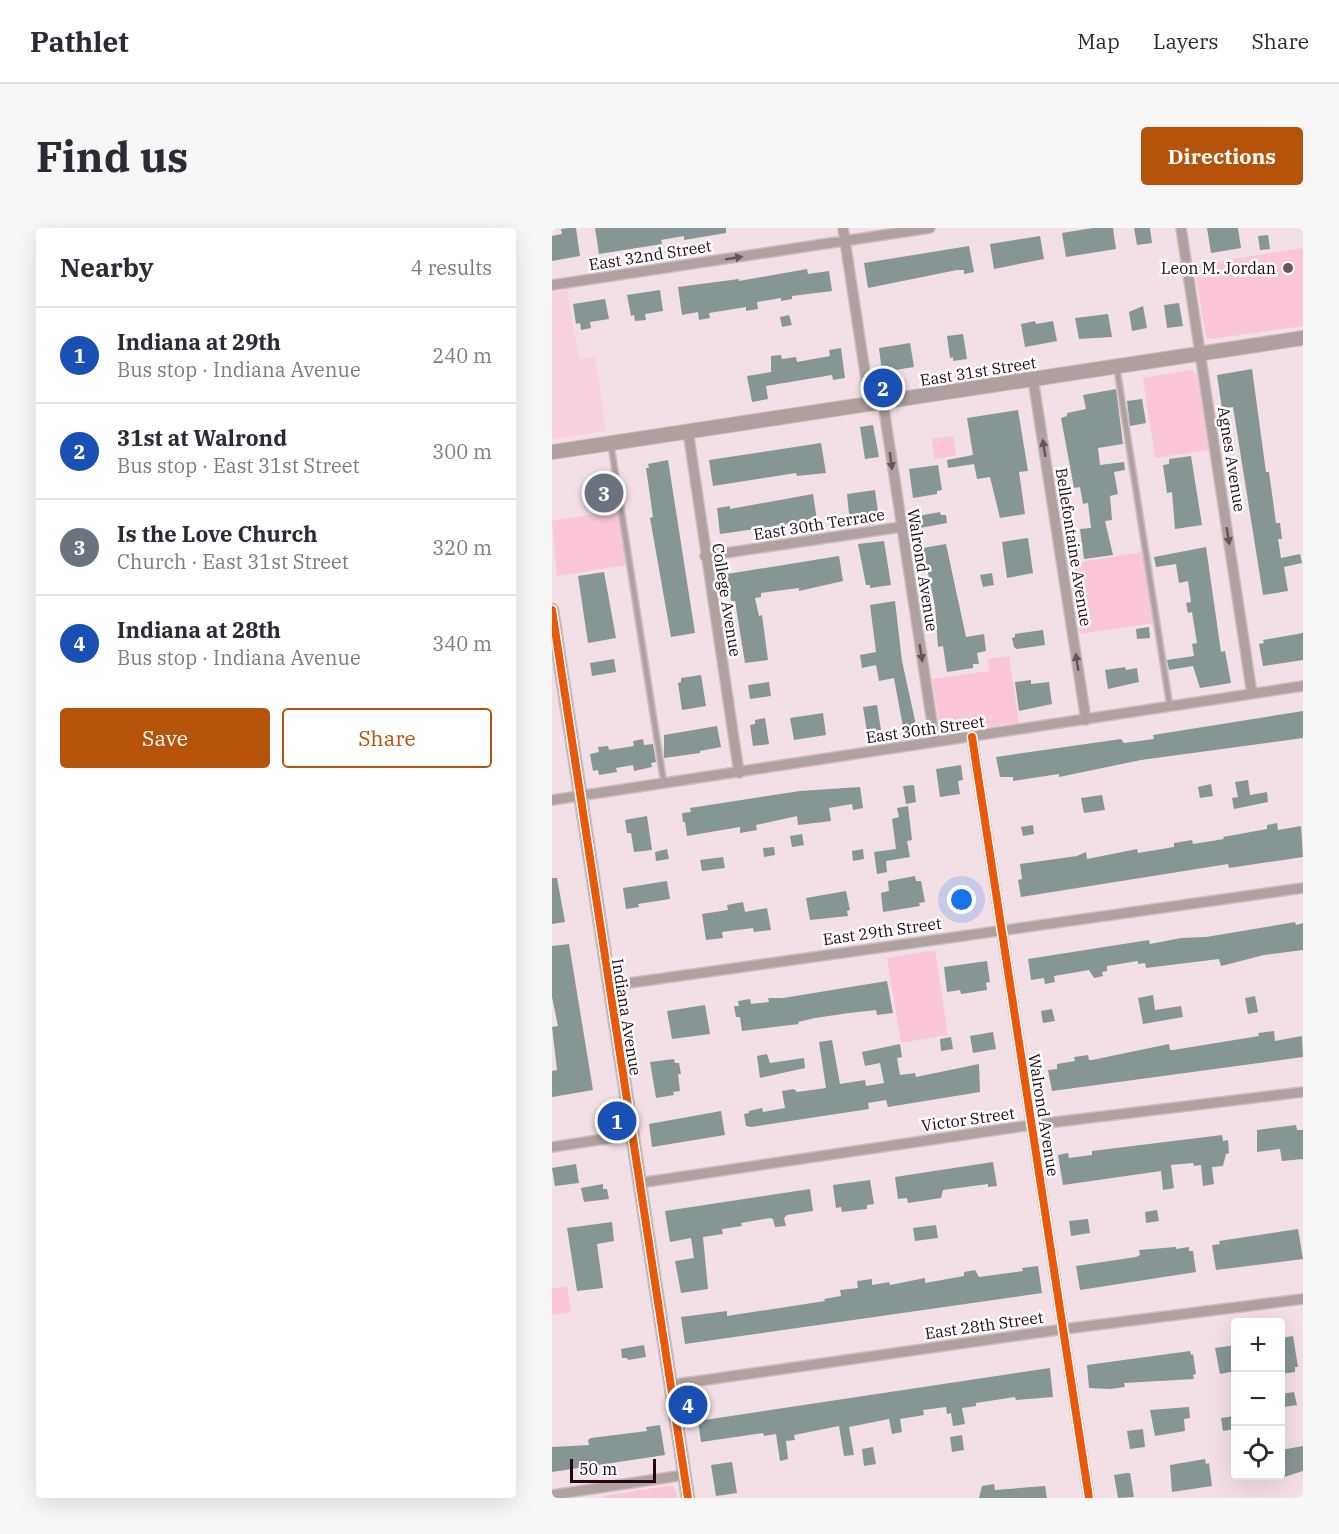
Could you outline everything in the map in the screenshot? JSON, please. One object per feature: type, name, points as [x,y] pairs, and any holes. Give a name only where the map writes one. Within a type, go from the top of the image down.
[{"type":"main road","name":"East 31st Street","points":[[552,452],[1303,338]]},
{"type":"street","name":"Walrond Avenue","points":[[843,228],[901,527],[935,742]]},
{"type":"street","name":"East 32nd Street","points":[[552,285],[930,228]]},
{"type":"street","name":"Agnes Avenue","points":[[1181,228],[1252,694]]},
{"type":"street","name":"Bellefontaine Avenue","points":[[1033,379],[1086,720]]},
{"type":"street","name":"College Avenue","points":[[688,431],[739,772]]},
{"type":"street","name":"East 30th Terrace","points":[[705,556],[901,527]]},
{"type":"street","name":"Indiana Avenue","points":[[552,610],[688,1498]]},
{"type":"street","name":"East 30th Street","points":[[552,800],[1303,686]]},
{"type":"street","name":"Walrond Avenue","points":[[972,737],[1089,1498]]},
{"type":"street","name":"East 29th Street","points":[[608,986],[1303,888]]},
{"type":"street","name":"Victor Street","points":[[639,1183],[1031,1125],[1303,1092]]},
{"type":"street","points":[[552,1147],[631,1135]]},
{"type":"street","name":"East 28th Street","points":[[670,1385],[1064,1329],[1303,1299]]},
{"type":"street","points":[[552,1495],[684,1475]]},
{"type":"lane","points":[[1117,366],[1170,707]]},
{"type":"lane","points":[[610,442],[664,784]]},
{"type":"lane","points":[[597,1488],[599,1498]]},
{"type":"shaded area","points":[[1303,248],[1303,326],[1212,339],[1206,337],[1194,265]]},
{"type":"shaded area","points":[[567,290],[579,359],[595,357],[606,431],[552,439],[552,292]]},
{"type":"shaded area","points":[[1191,370],[1197,375],[1209,450],[1155,458],[1143,378]]},
{"type":"shaded area","points":[[953,436],[956,456],[934,459],[932,439]]},
{"type":"shaded area","points":[[619,510],[627,565],[557,576],[552,521]]},
{"type":"shaded area","points":[[1142,552],[1153,623],[1080,634],[1069,564]]},
{"type":"shaded area","points":[[1009,656],[1019,723],[941,733],[932,679],[989,671],[988,659]]},
{"type":"shaded area","points":[[935,950],[948,1035],[901,1043],[887,958]]},
{"type":"shaded area","points":[[567,1286],[571,1312],[552,1315],[552,1289]]},
{"type":"shaded area","points":[[673,1485],[678,1498],[603,1498],[603,1496]]},
{"type":"building","points":[[576,228],[580,256],[552,261],[552,236],[562,234],[561,229]]},
{"type":"building","points":[[595,228],[726,228],[726,233],[684,240],[684,236],[661,240],[662,244],[599,254]]},
{"type":"building","points":[[1093,228],[1113,228],[1116,249],[1066,257],[1062,233]]},
{"type":"building","points":[[1134,228],[1150,228],[1152,243],[1137,245]]},
{"type":"building","points":[[1207,228],[1238,228],[1241,248],[1211,253]]},
{"type":"building","points":[[1268,235],[1270,249],[1260,250],[1258,236]]},
{"type":"building","points":[[1040,236],[1044,259],[994,269],[990,244]]},
{"type":"building","points":[[969,246],[974,272],[964,274],[964,270],[957,270],[868,288],[864,263]]},
{"type":"building","points":[[807,269],[808,274],[829,271],[832,291],[792,296],[792,299],[781,301],[781,298],[757,302],[758,309],[746,311],[746,307],[709,313],[710,318],[699,320],[698,312],[682,315],[678,287],[739,279],[739,281]]},
{"type":"building","points":[[660,290],[663,311],[645,314],[646,320],[635,321],[634,315],[631,316],[627,295]]},
{"type":"building","points":[[605,299],[609,319],[590,322],[591,328],[581,330],[580,323],[576,324],[573,304]]},
{"type":"building","points":[[1179,303],[1183,326],[1167,328],[1164,305]]},
{"type":"building","points":[[1143,306],[1147,328],[1132,331],[1129,312]]},
{"type":"building","points":[[1108,314],[1112,337],[1079,339],[1075,318]]},
{"type":"building","points":[[789,315],[792,325],[782,327],[780,317]]},
{"type":"building","points":[[1035,321],[1036,324],[1053,321],[1057,341],[1025,347],[1021,324]]},
{"type":"building","points":[[963,334],[967,359],[953,361],[953,357],[950,358],[947,336]]},
{"type":"building","points":[[910,343],[914,367],[882,372],[879,348]]},
{"type":"building","points":[[841,348],[845,378],[833,380],[832,375],[766,386],[768,399],[752,402],[747,376],[771,372],[771,356],[781,355],[782,359],[796,357],[797,362],[830,356],[829,350]]},
{"type":"building","points":[[1252,369],[1266,472],[1269,472],[1276,523],[1280,523],[1282,539],[1278,539],[1281,558],[1300,554],[1302,563],[1284,567],[1288,591],[1263,595],[1233,407],[1222,409],[1217,375]]},
{"type":"building","points":[[1116,389],[1123,444],[1098,448],[1100,465],[1124,462],[1125,470],[1114,472],[1118,494],[1110,496],[1112,520],[1105,521],[1113,555],[1084,559],[1080,529],[1091,528],[1088,503],[1083,504],[1080,487],[1074,488],[1061,418],[1067,416],[1067,413],[1086,409],[1083,395]]},
{"type":"building","points":[[1142,399],[1146,423],[1130,426],[1127,401]]},
{"type":"building","points":[[1018,410],[1028,471],[1019,472],[1025,514],[1000,518],[990,477],[977,479],[974,464],[948,468],[947,460],[973,455],[967,418]]},
{"type":"building","points":[[873,425],[879,457],[865,459],[860,427]]},
{"type":"building","points":[[821,443],[826,473],[797,476],[796,473],[713,486],[709,460]]},
{"type":"building","points":[[1191,456],[1202,525],[1175,529],[1172,492],[1167,493],[1163,465],[1169,464],[1169,459]]},
{"type":"building","points":[[668,460],[695,633],[671,637],[650,518],[653,517],[646,468],[649,468],[648,464]]},
{"type":"building","points":[[938,465],[942,490],[937,491],[937,494],[913,498],[909,469]]},
{"type":"building","points":[[611,477],[616,507],[596,510],[591,480]]},
{"type":"building","points":[[875,490],[879,519],[850,524],[847,494]]},
{"type":"building","points":[[813,494],[817,520],[720,534],[717,508],[730,506],[730,509]]},
{"type":"building","points":[[940,512],[941,515],[946,515],[947,523],[920,528],[918,516]]},
{"type":"building","points":[[1028,538],[1033,573],[1007,578],[1002,542]]},
{"type":"building","points":[[884,541],[891,585],[870,588],[870,585],[866,585],[858,544]]},
{"type":"building","points":[[946,544],[966,637],[984,634],[986,651],[977,653],[979,664],[973,664],[973,668],[947,672],[943,646],[938,647],[935,607],[923,548]]},
{"type":"building","points":[[1206,547],[1221,652],[1225,651],[1231,683],[1200,688],[1193,666],[1169,670],[1167,660],[1194,656],[1192,644],[1197,643],[1192,612],[1188,613],[1186,603],[1191,602],[1188,581],[1179,583],[1176,564],[1156,567],[1154,557]]},
{"type":"building","points":[[839,556],[843,581],[799,591],[799,588],[761,593],[761,597],[755,598],[759,616],[762,615],[768,660],[745,663],[735,601],[731,601],[727,574]]},
{"type":"building","points":[[604,572],[616,638],[588,643],[578,576]]},
{"type":"building","points":[[992,573],[994,585],[983,587],[980,575]]},
{"type":"building","points":[[895,601],[902,661],[916,725],[903,727],[894,678],[879,681],[876,665],[862,668],[860,655],[876,652],[870,605]]},
{"type":"building","points":[[1149,627],[1150,638],[1137,639],[1136,629]]},
{"type":"building","points":[[1043,630],[1045,645],[1017,649],[1014,647],[1012,638],[1015,634]]},
{"type":"building","points":[[1303,633],[1303,660],[1263,666],[1259,644],[1264,643],[1263,640]]},
{"type":"building","points":[[614,659],[616,672],[592,676],[590,663]]},
{"type":"building","points":[[1125,667],[1126,670],[1137,668],[1139,682],[1108,689],[1105,670]]},
{"type":"building","points":[[701,675],[706,706],[682,710],[678,683],[681,682],[681,678]]},
{"type":"building","points":[[1031,680],[1031,684],[1049,682],[1052,704],[1019,711],[1015,682]]},
{"type":"building","points":[[769,682],[771,696],[750,699],[748,685]]},
{"type":"building","points":[[877,705],[881,730],[867,732],[863,707]]},
{"type":"building","points":[[1303,711],[1303,738],[1141,760],[1059,777],[1059,774],[1013,781],[1013,777],[1000,777],[996,757],[1121,739],[1124,743],[1154,739],[1153,735]]},
{"type":"building","points":[[823,713],[826,735],[794,740],[790,718]]},
{"type":"building","points":[[765,718],[769,744],[753,746],[750,725],[755,724],[755,720]]},
{"type":"building","points":[[717,726],[721,747],[700,751],[700,753],[664,758],[664,735]]},
{"type":"building","points":[[643,739],[644,745],[653,744],[656,762],[651,763],[652,767],[634,771],[633,765],[616,768],[617,772],[599,775],[598,770],[593,771],[590,754],[599,752],[598,747],[608,746],[609,750],[634,746],[633,741]]},
{"type":"building","points":[[961,765],[963,780],[958,781],[960,794],[940,797],[936,769]]},
{"type":"building","points":[[1248,780],[1250,795],[1267,792],[1268,802],[1234,809],[1232,798],[1238,797],[1235,782]]},
{"type":"building","points":[[1211,784],[1213,796],[1200,798],[1198,787]]},
{"type":"building","points":[[914,785],[916,802],[906,804],[903,786]]},
{"type":"building","points":[[860,787],[863,808],[853,810],[852,804],[829,808],[831,821],[798,825],[797,816],[756,825],[757,830],[740,833],[740,827],[687,836],[685,822],[683,822],[682,813],[691,812],[690,808],[800,791]]},
{"type":"building","points":[[1102,795],[1105,810],[1084,813],[1081,798]]},
{"type":"building","points":[[908,806],[912,840],[907,841],[910,857],[886,861],[887,872],[877,874],[874,852],[896,849],[892,819],[899,817],[897,808]]},
{"type":"building","points":[[647,816],[652,850],[634,852],[631,833],[627,833],[625,820]]},
{"type":"building","points":[[1277,823],[1278,830],[1301,826],[1303,857],[1229,868],[1228,864],[1021,897],[1018,880],[1022,879],[1020,864],[1077,856],[1086,852],[1087,859],[1137,849],[1138,853],[1174,847],[1174,843],[1192,840],[1193,844],[1224,839],[1223,837],[1267,829],[1267,825]]},
{"type":"building","points":[[1033,825],[1034,834],[1023,836],[1021,827]]},
{"type":"building","points":[[802,834],[804,845],[792,847],[790,836]]},
{"type":"building","points":[[774,847],[775,855],[764,857],[763,848]]},
{"type":"building","points":[[667,849],[669,859],[656,861],[655,852]]},
{"type":"building","points":[[863,849],[864,859],[853,861],[852,851]]},
{"type":"building","points":[[723,857],[725,868],[702,871],[700,860]]},
{"type":"building","points":[[915,876],[916,881],[921,881],[925,902],[919,903],[920,906],[883,912],[881,893],[889,891],[888,881]]},
{"type":"building","points":[[552,878],[557,878],[565,922],[552,924]]},
{"type":"building","points":[[667,881],[670,899],[638,904],[639,907],[626,909],[623,888]]},
{"type":"building","points":[[846,891],[850,910],[847,911],[848,916],[810,920],[806,898]]},
{"type":"building","points":[[743,902],[745,912],[767,908],[771,930],[754,932],[753,928],[722,932],[723,938],[706,940],[702,914],[728,910],[727,905]]},
{"type":"building","points":[[1295,922],[1296,925],[1303,923],[1303,950],[1264,955],[1221,966],[1219,959],[1146,968],[1145,963],[1138,964],[1138,961],[1107,966],[1107,971],[1102,972],[1103,976],[1094,978],[1089,970],[1054,976],[1055,982],[1045,984],[1044,978],[1031,980],[1028,959],[1149,940],[1150,944],[1181,938],[1206,937]]},
{"type":"building","points":[[569,944],[593,1090],[552,1097],[552,1071],[557,1070],[552,1027],[558,1026],[552,997],[552,946]]},
{"type":"building","points":[[987,961],[990,982],[986,983],[987,990],[961,994],[960,990],[947,992],[944,967]]},
{"type":"building","points":[[887,981],[893,1013],[877,1015],[876,1010],[849,1013],[815,1018],[798,1022],[799,1024],[742,1031],[740,1017],[736,1017],[734,1006],[739,1006],[738,1001],[750,999],[751,1004],[769,1002],[768,998],[783,998]]},
{"type":"building","points":[[1153,995],[1155,1010],[1181,1006],[1183,1017],[1143,1024],[1138,998]]},
{"type":"building","points":[[1255,996],[1258,1012],[1248,1014],[1245,998]]},
{"type":"building","points":[[705,1005],[710,1034],[672,1039],[667,1011]]},
{"type":"building","points":[[1052,1009],[1055,1021],[1043,1023],[1041,1011]]},
{"type":"building","points":[[1274,1031],[1275,1041],[1302,1036],[1303,1057],[1052,1091],[1048,1070],[1057,1069],[1057,1064],[1075,1061],[1074,1057],[1088,1055],[1089,1060],[1092,1060],[1169,1044],[1170,1050],[1173,1050],[1259,1036],[1258,1033]]},
{"type":"building","points":[[993,1032],[996,1049],[973,1053],[970,1036]]},
{"type":"building","points":[[951,1037],[953,1049],[941,1051],[940,1039]]},
{"type":"building","points":[[832,1040],[840,1084],[865,1080],[866,1086],[884,1083],[880,1063],[865,1066],[862,1052],[900,1044],[902,1057],[897,1058],[900,1075],[915,1073],[916,1077],[979,1064],[980,1092],[888,1107],[886,1100],[868,1103],[869,1109],[746,1126],[744,1114],[749,1111],[762,1108],[763,1112],[785,1108],[782,1091],[794,1089],[797,1092],[826,1088],[819,1042]]},
{"type":"building","points":[[767,1054],[770,1063],[804,1058],[805,1068],[760,1078],[757,1056]]},
{"type":"building","points":[[674,1059],[675,1063],[679,1063],[680,1091],[673,1092],[674,1095],[656,1098],[650,1062]]},
{"type":"building","points":[[721,1111],[725,1135],[652,1147],[649,1124]]},
{"type":"building","points":[[1296,1125],[1297,1130],[1303,1130],[1303,1159],[1282,1161],[1280,1149],[1257,1152],[1257,1130]]},
{"type":"building","points":[[1222,1135],[1223,1141],[1228,1140],[1229,1153],[1226,1154],[1223,1166],[1212,1167],[1214,1184],[1203,1186],[1201,1165],[1194,1166],[1193,1163],[1171,1165],[1174,1188],[1163,1190],[1161,1171],[1063,1185],[1058,1155],[1068,1153],[1069,1158],[1092,1155],[1092,1151]]},
{"type":"building","points":[[993,1162],[997,1186],[988,1187],[988,1184],[943,1190],[941,1198],[908,1203],[907,1198],[898,1199],[895,1177]]},
{"type":"building","points":[[576,1164],[579,1183],[555,1186],[552,1168]]},
{"type":"building","points":[[870,1180],[874,1204],[867,1205],[867,1209],[842,1212],[841,1207],[836,1208],[833,1185]]},
{"type":"building","points":[[603,1184],[603,1189],[607,1189],[609,1199],[584,1202],[581,1188]]},
{"type":"building","points":[[810,1189],[813,1211],[787,1215],[784,1218],[786,1226],[775,1227],[773,1219],[770,1218],[741,1223],[742,1226],[722,1229],[723,1234],[703,1237],[708,1289],[681,1293],[675,1261],[694,1258],[691,1238],[670,1242],[665,1211]]},
{"type":"building","points":[[1157,1210],[1159,1221],[1146,1223],[1145,1212]]},
{"type":"building","points":[[1088,1219],[1090,1233],[1071,1236],[1069,1221]]},
{"type":"building","points":[[612,1222],[614,1241],[597,1244],[603,1288],[577,1291],[567,1228]]},
{"type":"building","points":[[936,1225],[938,1238],[915,1241],[913,1228]]},
{"type":"building","points":[[1298,1229],[1303,1259],[1216,1270],[1212,1245],[1220,1244],[1219,1241]]},
{"type":"building","points":[[1176,1247],[1176,1249],[1189,1247],[1189,1251],[1193,1251],[1196,1272],[1080,1290],[1076,1266],[1136,1257],[1140,1255],[1139,1250]]},
{"type":"building","points":[[1038,1266],[1042,1293],[685,1344],[681,1317],[727,1311],[727,1316],[825,1301],[824,1299],[841,1296],[840,1290],[858,1288],[857,1281],[872,1279],[872,1285],[889,1282],[890,1285],[925,1278],[925,1283],[964,1276],[964,1272],[975,1270],[979,1277],[1023,1271],[1022,1268]]},
{"type":"building","points":[[1293,1336],[1298,1367],[1295,1367],[1295,1372],[1285,1373],[1285,1372],[1285,1337]]},
{"type":"building","points":[[644,1345],[646,1357],[628,1360],[622,1358],[621,1349]]},
{"type":"building","points":[[1231,1346],[1231,1372],[1220,1374],[1215,1348]]},
{"type":"building","points":[[1190,1351],[1191,1355],[1193,1354],[1196,1374],[1193,1375],[1194,1379],[1124,1383],[1125,1387],[1110,1389],[1089,1388],[1087,1365]]},
{"type":"building","points":[[1050,1368],[1053,1397],[1016,1400],[1015,1397],[976,1403],[976,1406],[962,1408],[965,1424],[953,1426],[951,1413],[947,1414],[946,1407],[923,1410],[924,1415],[900,1419],[902,1432],[892,1434],[889,1419],[849,1427],[854,1455],[844,1456],[839,1426],[794,1435],[795,1440],[786,1441],[788,1459],[780,1461],[776,1434],[764,1436],[763,1433],[701,1442],[698,1421]]},
{"type":"building","points":[[1294,1392],[1297,1405],[1285,1407],[1285,1393]]},
{"type":"building","points":[[1189,1407],[1190,1418],[1184,1419],[1185,1431],[1155,1436],[1150,1410]]},
{"type":"building","points":[[1231,1416],[1231,1430],[1223,1431],[1221,1418]]},
{"type":"building","points":[[660,1425],[665,1455],[552,1472],[552,1447],[589,1445],[588,1440],[591,1438],[647,1431],[646,1427]]},
{"type":"building","points":[[1143,1429],[1145,1447],[1130,1449],[1127,1431]]},
{"type":"building","points":[[962,1435],[964,1450],[952,1452],[950,1437]]},
{"type":"building","points":[[1303,1446],[1303,1471],[1285,1477],[1285,1449]]},
{"type":"building","points":[[873,1447],[876,1464],[864,1466],[862,1449]]},
{"type":"building","points":[[1205,1459],[1206,1464],[1209,1463],[1212,1486],[1172,1492],[1170,1465]]},
{"type":"building","points":[[732,1462],[737,1493],[716,1496],[711,1465]]},
{"type":"building","points":[[1130,1473],[1134,1497],[1118,1498],[1114,1475]]},
{"type":"building","points":[[994,1484],[995,1490],[1045,1486],[1047,1498],[979,1498],[982,1486]]},
{"type":"cycle path","points":[[552,610],[688,1498]]},
{"type":"cycle path","points":[[972,737],[1089,1498]]},
{"type":"place","name":"Leon M. Jordan","points":[[1288,268]]},
{"type":"place","name":"31st at Walrond","points":[[883,388]]},
{"type":"place","name":"Is the Love Church","points":[[604,493]]},
{"type":"place","name":"Indiana at 29th","points":[[617,1121]]},
{"type":"place","name":"Indiana at 28th","points":[[688,1405]]}]
